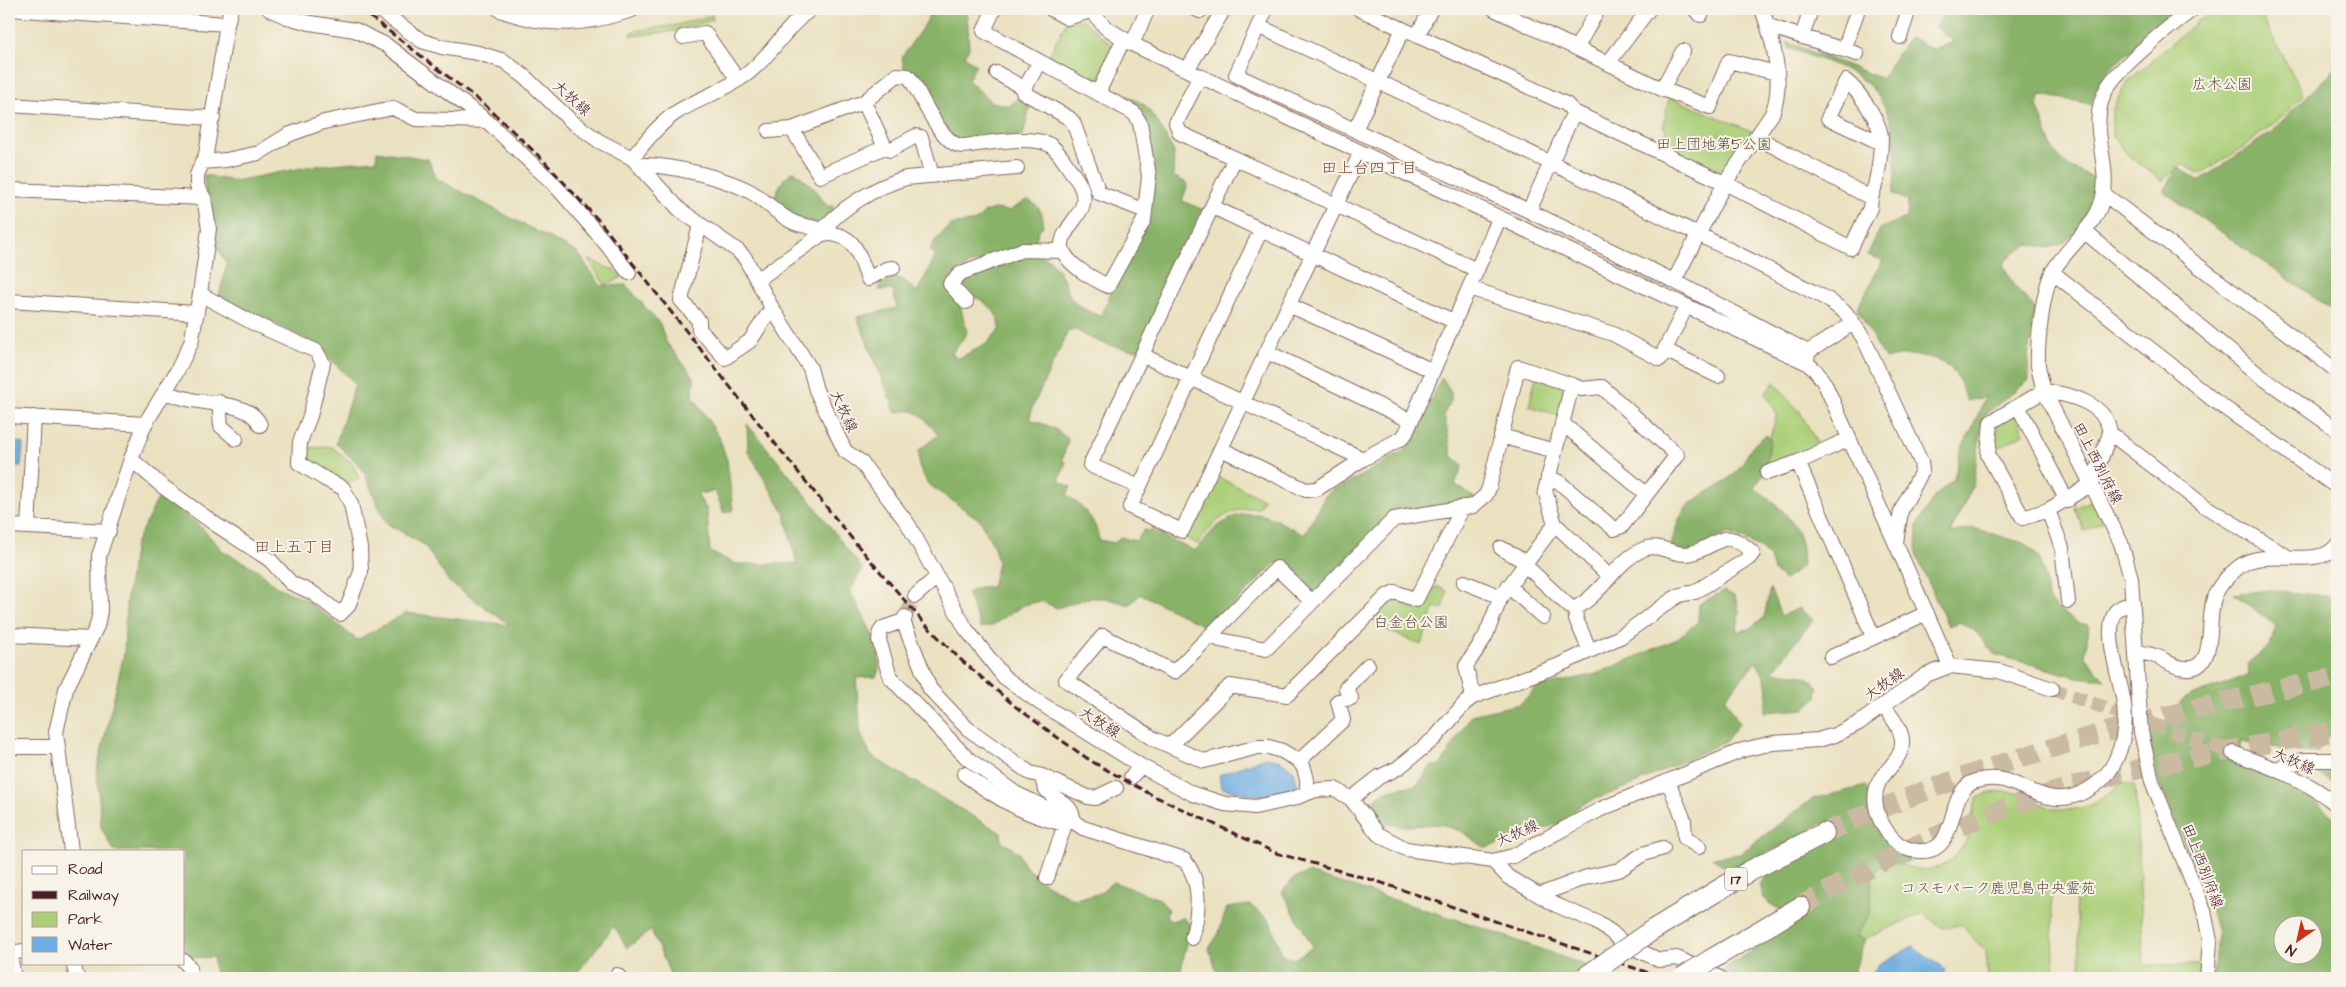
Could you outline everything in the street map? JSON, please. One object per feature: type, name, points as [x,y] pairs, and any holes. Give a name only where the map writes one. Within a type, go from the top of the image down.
[{"type":"highway","name":"17","points":[[1584,978],[1651,931],[1748,872],[1824,833]]},
{"type":"highway","points":[[1682,978],[1800,907]]},
{"type":"main road","points":[[500,9],[535,20],[566,22],[594,19],[632,9]]},
{"type":"street","points":[[9,9],[227,24]]},
{"type":"street","points":[[71,850],[56,732],[62,701],[91,639],[100,611],[99,556],[109,531],[131,459],[145,424],[165,393],[191,343],[209,228],[204,198],[197,186],[197,175],[206,154],[231,9]]},
{"type":"street","points":[[269,9],[287,17],[355,30],[386,45],[487,121],[554,184],[629,273]]},
{"type":"street","name":"大牧線","points":[[378,9],[422,41],[442,47],[478,53],[504,61],[525,77],[571,121],[599,141],[636,162],[680,210],[738,250],[745,258],[772,308],[810,368],[816,390],[845,451],[861,462],[908,524],[971,636],[1004,677],[1021,691],[1141,766],[1194,794],[1232,805],[1268,805],[1292,800],[1307,793],[1335,789],[1351,799],[1370,826],[1396,845],[1406,849],[1492,861],[1513,856],[1586,816],[1743,750],[1773,743],[1818,740],[1835,735],[1859,723],[1926,675],[1950,666],[1999,671],[2052,689]]},
{"type":"street","points":[[811,9],[802,15],[758,65],[738,80],[678,111],[662,122],[636,162],[656,164],[726,181],[752,193],[795,223],[822,230],[826,234],[844,236],[854,246],[868,279],[886,269],[893,268]]},
{"type":"street","points":[[769,131],[792,128],[864,102],[898,75],[908,76],[940,129],[952,144],[962,146],[1034,140],[1050,145],[1080,183],[1084,198],[1064,238],[1062,244],[1063,251],[1078,267],[1108,286],[1144,220],[1143,210],[1149,176],[1140,123],[1134,113],[984,31],[994,9]]},
{"type":"street","points":[[1051,9],[1067,18],[1091,10],[1105,27],[1127,42],[1686,307],[1808,358]]},
{"type":"street","points":[[1098,93],[1148,9]]},
{"type":"street","points":[[1196,9],[1200,11],[1201,9]]},
{"type":"street","points":[[1187,70],[1224,9]]},
{"type":"street","points":[[1266,9],[1236,75],[1529,210],[1674,281],[1808,358],[1825,384],[1950,666]]},
{"type":"street","points":[[1417,36],[1431,9]]},
{"type":"street","points":[[1494,9],[1609,62],[1662,89],[1710,107],[1729,60],[1776,73]]},
{"type":"street","points":[[1577,47],[1598,9]]},
{"type":"street","points":[[1609,62],[1649,9]]},
{"type":"street","points":[[1674,281],[1725,183],[1776,105],[1776,73],[1768,26],[1762,9]]},
{"type":"street","points":[[1802,37],[1812,9]]},
{"type":"street","points":[[1768,26],[1851,52],[1858,9]]},
{"type":"street","points":[[1900,37],[1909,9]]},
{"type":"street","name":"田上西別府線","points":[[2193,9],[2122,69],[2100,102],[2097,120],[2105,174],[2104,194],[2097,212],[2085,232],[2052,272],[2041,321],[2038,366],[2044,391],[2121,543],[2131,578],[2143,740],[2152,781],[2204,911],[2210,940],[2207,978]]},
{"type":"street","points":[[1368,11],[1417,36],[1566,104],[1574,112],[1725,183],[1851,248],[1870,208],[1871,198],[1876,185],[1879,142]]},
{"type":"street","points":[[1258,26],[1552,161],[1828,299],[1846,313],[1864,338],[1921,462],[1922,471],[1901,510],[1896,542]]},
{"type":"street","points":[[1355,130],[1403,29]]},
{"type":"street","points":[[683,38],[706,32],[738,80]]},
{"type":"street","points":[[1662,89],[1683,51]]},
{"type":"street","points":[[1039,62],[1023,92],[1073,122],[1098,192],[1143,210]]},
{"type":"street","points":[[997,73],[1025,89]]},
{"type":"street","points":[[1200,76],[1176,123],[1180,133],[1477,270]]},
{"type":"street","points":[[864,102],[885,147],[890,150],[916,136],[921,137],[932,175]]},
{"type":"street","points":[[9,105],[213,118]]},
{"type":"street","points":[[202,162],[226,160],[259,153],[288,136],[324,122],[392,108],[416,118],[487,121]]},
{"type":"street","points":[[1529,210],[1574,112]]},
{"type":"street","points":[[792,128],[820,176],[885,147]]},
{"type":"street","points":[[1756,138],[1871,198]]},
{"type":"street","points":[[1261,230],[1130,507],[1182,531],[1361,152]]},
{"type":"street","points":[[1139,487],[1090,465],[1235,158]]},
{"type":"street","points":[[757,280],[818,237],[822,230],[864,196],[890,182],[932,175],[1016,168]]},
{"type":"street","points":[[9,190],[204,198]]},
{"type":"street","points":[[2104,194],[2337,371]]},
{"type":"street","points":[[1213,206],[1454,322]]},
{"type":"street","points":[[1221,449],[1306,490],[1318,489],[1364,459],[1402,438],[1499,219]]},
{"type":"street","points":[[700,225],[681,300],[699,321],[699,329],[726,358],[750,341],[772,308]]},
{"type":"street","points":[[2085,232],[2259,375],[2337,430]]},
{"type":"street","points":[[966,302],[950,284],[961,273],[1022,250],[1063,251]]},
{"type":"street","points":[[2052,272],[2166,360],[2212,399],[2337,487]]},
{"type":"street","points":[[1469,288],[1614,334],[1660,359],[1686,307]]},
{"type":"street","points":[[131,459],[162,486],[245,545],[270,560],[291,583],[313,593],[340,614],[348,606],[361,572],[360,548],[351,504],[343,488],[299,463],[300,442],[310,416],[324,363],[316,351],[255,324],[200,294]]},
{"type":"street","points":[[9,301],[197,313]]},
{"type":"street","points":[[1289,305],[1433,371]]},
{"type":"street","points":[[1808,358],[1853,323]]},
{"type":"street","points":[[1665,350],[1718,376]]},
{"type":"street","points":[[1267,352],[1411,421]]},
{"type":"street","points":[[1142,355],[1364,459]]},
{"type":"street","points":[[1211,635],[1220,640],[1266,649],[1394,519],[1473,506],[1486,495],[1518,367],[1582,389],[1602,387],[1677,455],[1622,526],[1614,529],[1559,482],[1548,477]]},
{"type":"street","points":[[1572,385],[1545,491],[1555,524],[1609,576]]},
{"type":"street","points":[[2110,432],[2092,484],[2048,510],[2023,518],[1988,455],[1991,422],[2044,391],[2073,396],[2098,410],[2105,418],[2110,432],[2203,505],[2288,557]]},
{"type":"street","points":[[165,393],[193,400],[220,402],[252,414],[260,425]]},
{"type":"street","points":[[220,402],[222,426],[236,439]]},
{"type":"street","points":[[2018,406],[2067,500]]},
{"type":"street","points":[[9,416],[145,424]]},
{"type":"street","points":[[28,527],[34,417]]},
{"type":"street","points":[[1562,423],[1646,494]]},
{"type":"street","points":[[1501,436],[1555,451]]},
{"type":"street","points":[[1767,473],[1798,462],[1849,439]]},
{"type":"street","points":[[1798,462],[1873,636]]},
{"type":"street","points":[[1170,746],[1230,686],[1287,695],[1387,596],[1395,592],[1416,600],[1463,507]]},
{"type":"street","points":[[2048,510],[2062,548],[2068,601]]},
{"type":"street","points":[[1473,697],[1466,666],[1485,637],[1504,592],[1555,524]]},
{"type":"street","points":[[9,526],[109,531]]},
{"type":"street","points":[[1351,799],[1379,777],[1398,768],[1429,743],[1464,703],[1473,697],[1524,679],[1620,637],[1673,599],[1680,595],[1695,592],[1749,558],[1753,553],[1728,538],[1720,538],[1698,552],[1684,556],[1656,548],[1646,548],[1637,552],[1609,576],[1597,591],[1575,608]]},
{"type":"street","points":[[2136,652],[2158,657],[2178,667],[2197,667],[2205,661],[2208,653],[2210,615],[2218,588],[2242,564],[2257,559],[2321,557],[2333,551],[2337,544]]},
{"type":"street","points":[[1501,548],[1526,564],[1570,607],[1575,608]]},
{"type":"street","points":[[1307,793],[1307,780],[1299,761],[1282,751],[1268,747],[1239,751],[1204,761],[1154,739],[1066,680],[1103,636],[1174,672],[1277,568],[1312,602]]},
{"type":"street","points":[[915,596],[937,577]]},
{"type":"street","points":[[1464,582],[1504,592],[1543,618]]},
{"type":"street","points":[[1883,705],[1901,734],[1902,743],[1896,759],[1876,789],[1875,801],[1878,814],[1892,838],[1900,846],[1912,851],[1923,852],[1933,849],[1944,840],[1961,794],[1974,782],[1996,779],[2009,781],[2049,797],[2071,796],[2080,793],[2092,788],[2106,775],[2116,760],[2122,744],[2124,705],[2111,640],[2111,628],[2116,611],[2120,607],[2133,603]]},
{"type":"street","points":[[1575,608],[1576,619],[1590,651]]},
{"type":"street","points":[[1830,657],[1927,612]]},
{"type":"street","points":[[1116,788],[1095,798],[1088,797],[1042,776],[1030,773],[967,728],[930,689],[904,619],[883,628],[880,632],[879,640],[890,677],[968,758],[1015,793],[1068,821],[1092,831],[1184,860],[1189,866],[1198,899],[1197,919],[1192,938]]},
{"type":"street","points":[[9,635],[91,639]]},
{"type":"street","points":[[1299,761],[1343,720],[1338,701],[1351,698],[1346,688],[1368,665]]},
{"type":"street","points":[[9,746],[58,747]]},
{"type":"street","name":"大牧線","points":[[2233,753],[2300,779],[2320,791],[2337,805]]},
{"type":"street","points":[[2275,769],[2304,760],[2337,760]]},
{"type":"street","points":[[1131,777],[1141,766]]},
{"type":"street","points":[[964,774],[989,793],[1036,817],[1068,821]]},
{"type":"street","points":[[1042,776],[1045,788],[1073,813],[1068,821],[1047,878]]},
{"type":"street","points":[[1668,781],[1684,820],[1685,838],[1698,847]]},
{"type":"street","points":[[1538,895],[1588,877],[1619,870],[1643,854],[1663,848]]},
{"type":"street","points":[[1492,861],[1508,878],[1556,906],[1596,922],[1623,943],[1659,960],[1677,958],[1720,978]]},
{"type":"street","points":[[13,951],[14,978]]},
{"type":"street","points":[[185,962],[190,968],[188,978]]},
{"type":"street","points":[[73,964],[77,978]]},
{"type":"green space","points":[[930,9],[967,9],[969,48],[964,56],[976,65],[968,80],[991,102],[1010,106],[1017,98],[1032,100],[1023,135],[963,142],[951,136],[915,76],[909,69],[904,68],[902,57],[927,21]]},
{"type":"green space","points":[[1948,9],[2180,9],[2115,64],[2099,82],[2091,104],[2041,95],[2037,105],[2054,152],[2069,167],[2097,180],[2090,211],[2076,233],[2062,244],[2048,248],[2029,244],[2013,253],[2003,264],[2014,286],[2035,308],[2028,357],[2029,380],[1983,416],[1973,486],[1950,533],[1973,528],[2026,544],[2038,556],[2044,574],[2048,598],[2059,610],[2078,623],[2089,625],[2085,657],[2105,680],[2076,677],[1994,654],[1977,633],[1960,622],[1948,626],[1916,554],[1917,526],[1934,497],[1954,479],[1961,449],[1972,429],[1985,397],[1967,401],[1956,375],[1942,362],[1933,358],[1904,355],[1885,359],[1857,309],[1883,260],[1867,255],[1880,229],[1907,217],[1908,201],[1893,194],[1895,159],[1891,125],[1886,109],[1866,82],[1843,68],[1789,48],[1787,42],[1883,79],[1888,66],[1910,37],[1934,50],[1954,42],[1935,27]]},
{"type":"green space","name":"広木公園","points":[[2219,9],[2257,9],[2304,95],[2268,128],[2214,166],[2200,174],[2183,164],[2162,181],[2128,155],[2112,135],[2112,109],[2127,82],[2198,21]]},
{"type":"green space","points":[[712,15],[713,20],[675,31],[631,36],[633,31],[677,25]]},
{"type":"green space","points":[[1083,20],[1113,46],[1097,85],[1090,86],[1046,61],[1066,22]]},
{"type":"green space","points":[[2337,66],[2337,313],[2164,192],[2177,167],[2199,181],[2270,133]]},
{"type":"green space","points":[[1116,90],[1145,105],[1158,123],[1174,152],[1173,176],[1188,184],[1182,201],[1206,211],[1139,350],[1105,344],[1074,329],[1068,331],[1032,408],[1030,419],[1054,428],[1068,439],[1062,461],[1066,462],[1059,481],[1071,487],[1067,495],[1088,514],[1095,526],[1099,540],[1115,543],[1120,537],[1136,541],[1144,530],[1153,531],[1195,551],[1207,536],[1221,524],[1229,519],[1247,514],[1269,517],[1304,535],[1325,496],[1332,490],[1347,484],[1403,451],[1414,440],[1419,424],[1442,377],[1451,392],[1451,400],[1444,414],[1452,456],[1463,465],[1455,484],[1475,498],[1391,515],[1315,593],[1310,593],[1279,563],[1275,563],[1212,627],[1206,627],[1141,594],[1129,605],[1106,598],[1088,598],[1057,608],[1041,601],[1024,605],[991,626],[981,628],[967,593],[979,587],[992,587],[998,563],[994,547],[980,520],[928,484],[919,466],[919,450],[938,435],[925,419],[916,412],[904,411],[896,413],[857,317],[897,308],[893,290],[879,290],[881,284],[894,277],[904,280],[917,292],[936,256],[930,250],[934,242],[950,225],[976,221],[985,212],[994,209],[1009,211],[1027,200],[1038,207],[1043,217],[1043,226],[1038,231],[1035,246],[1021,248],[969,265],[946,284],[958,297],[967,333],[952,353],[957,359],[985,345],[1000,329],[998,318],[989,306],[975,297],[968,300],[963,294],[959,284],[962,278],[972,271],[1026,254],[1035,254],[1050,260],[1063,278],[1072,299],[1082,308],[1101,317],[1111,292],[1153,212],[1148,208],[1153,176],[1144,121],[1138,109],[1111,96]]},
{"type":"green space","name":"田上団地第5公園","points":[[1669,97],[1754,132],[1726,174],[1719,176],[1659,146],[1667,130],[1663,127]]},
{"type":"green space","points":[[377,151],[428,159],[437,179],[578,253],[601,286],[626,285],[660,324],[666,342],[694,377],[693,396],[719,437],[727,460],[733,510],[724,513],[715,491],[697,494],[707,510],[710,552],[736,564],[797,564],[784,512],[748,451],[747,424],[810,500],[862,569],[850,591],[872,634],[879,657],[879,668],[876,677],[856,678],[861,735],[871,756],[1001,833],[1002,841],[1019,853],[1027,868],[1041,880],[1073,899],[1098,894],[1113,882],[1160,899],[1168,909],[1166,916],[1172,921],[1182,917],[1191,925],[1179,978],[672,978],[651,930],[627,948],[614,926],[577,973],[584,978],[215,978],[213,957],[185,958],[185,850],[113,850],[101,828],[97,770],[124,654],[126,603],[135,544],[160,495],[202,528],[223,551],[258,570],[275,586],[307,600],[357,640],[406,613],[510,625],[449,582],[424,545],[386,523],[362,468],[336,443],[355,384],[316,344],[219,296],[227,264],[210,236],[204,175],[235,181],[313,166],[376,160]]},
{"type":"green space","points":[[794,171],[811,185],[827,206],[833,206],[834,216],[822,223],[793,219],[773,203],[783,180]]},
{"type":"green space","points":[[588,259],[615,271],[623,277],[605,285]]},
{"type":"green space","points":[[1536,376],[1562,386],[1566,392],[1560,416],[1529,406]]},
{"type":"green space","points":[[1774,382],[1800,412],[1819,447],[1766,471],[1769,442],[1776,414],[1765,394]]},
{"type":"green space","points":[[2016,414],[2024,434],[1995,449],[1997,425]]},
{"type":"green space","points":[[1767,435],[1770,440],[1766,471],[1754,488],[1783,511],[1790,520],[1801,541],[1803,553],[1802,566],[1785,580],[1774,572],[1772,564],[1764,551],[1729,533],[1686,553],[1671,547],[1678,523],[1687,507],[1733,475],[1755,444]]},
{"type":"green space","points":[[332,447],[353,464],[359,480],[341,483],[301,461],[307,448]]},
{"type":"green space","points":[[1214,475],[1263,499],[1259,508],[1239,510],[1223,517],[1216,522],[1197,544],[1184,537]]},
{"type":"green space","points":[[2091,500],[2103,522],[2084,531],[2075,508]]},
{"type":"green space","name":"白金台公園","points":[[1438,587],[1447,591],[1443,609],[1435,607],[1421,645],[1384,629],[1372,617],[1388,600]]},
{"type":"green space","points":[[1770,588],[1781,616],[1799,608],[1813,620],[1772,672],[1802,676],[1818,687],[1817,697],[1804,709],[1764,712],[1768,692],[1766,681],[1756,662],[1725,698],[1739,723],[1726,741],[1628,787],[1582,804],[1562,822],[1514,840],[1485,848],[1463,832],[1440,824],[1408,826],[1386,824],[1372,805],[1375,799],[1385,792],[1417,785],[1431,766],[1441,765],[1471,715],[1520,704],[1536,688],[1596,674],[1675,640],[1698,622],[1699,604],[1724,591],[1735,596],[1739,611],[1737,632],[1748,629],[1764,618]]},
{"type":"green space","points":[[2270,590],[2334,597],[2337,591],[2337,734],[2329,735],[2317,753],[2298,752],[2242,741],[2235,765],[2302,790],[2337,820],[2337,978],[2213,978],[2217,933],[2207,897],[2156,775],[2148,736],[2164,723],[2183,699],[2249,675],[2248,663],[2270,645],[2276,626],[2234,594]]},
{"type":"green space","points":[[2337,768],[2337,786],[2314,770]]},
{"type":"green space","name":"コスモパーク鹿児島中央霊苑","points":[[2122,782],[2135,787],[2144,965],[2201,965],[2200,978],[2082,978],[2074,886],[2051,889],[2055,978],[1988,978],[1986,952],[1961,925],[1942,928],[1923,913],[1865,939],[1856,936],[1870,914],[1872,877],[1885,859],[1918,869],[1935,868],[1949,861],[1965,843],[1977,798],[1993,793],[2011,792],[2022,794],[2049,807],[2063,810],[2082,808],[2108,795]]},
{"type":"green space","points":[[1866,786],[1874,820],[1889,845],[1910,861],[1902,863],[1885,859],[1872,877],[1870,914],[1856,936],[1865,939],[1853,975],[1838,978],[1746,978],[1721,971],[1804,915],[1782,910],[1769,903],[1764,898],[1761,883],[1769,872],[1831,838],[1823,823],[1786,844],[1729,869],[1712,858],[1740,854],[1812,799]]},
{"type":"green space","points":[[1308,873],[1474,925],[1587,966],[1570,978],[1219,978],[1209,948],[1218,935],[1227,908],[1250,905],[1270,921],[1282,955],[1294,959],[1313,947],[1282,892],[1293,879]]},
{"type":"water","points":[[9,442],[23,443],[21,466],[9,465]]},
{"type":"water","points":[[1266,757],[1280,760],[1294,771],[1297,784],[1290,791],[1272,796],[1261,796],[1221,788],[1219,775]]},
{"type":"water","points":[[1913,946],[1945,969],[1942,977],[1922,978],[1873,972],[1879,964]]},
{"type":"tunnel","points":[[905,617],[915,596]]},
{"type":"tunnel","points":[[1824,833],[1948,782],[2076,741],[2206,706],[2337,677]]},
{"type":"tunnel","points":[[2052,689],[2233,753]]},
{"type":"tunnel","points":[[1800,907],[1920,843],[1951,829],[2048,794],[2155,765],[2337,731]]},
{"type":"railway","points":[[360,9],[485,105],[544,161],[601,223],[853,540],[924,623],[960,659],[1016,707],[1091,761],[1152,795],[1276,853],[1376,881],[1664,978]]},
{"type":"district","name":"田上台四丁目","points":[[1369,167]]},
{"type":"district","name":"田上五丁目","points":[[294,546]]}]
